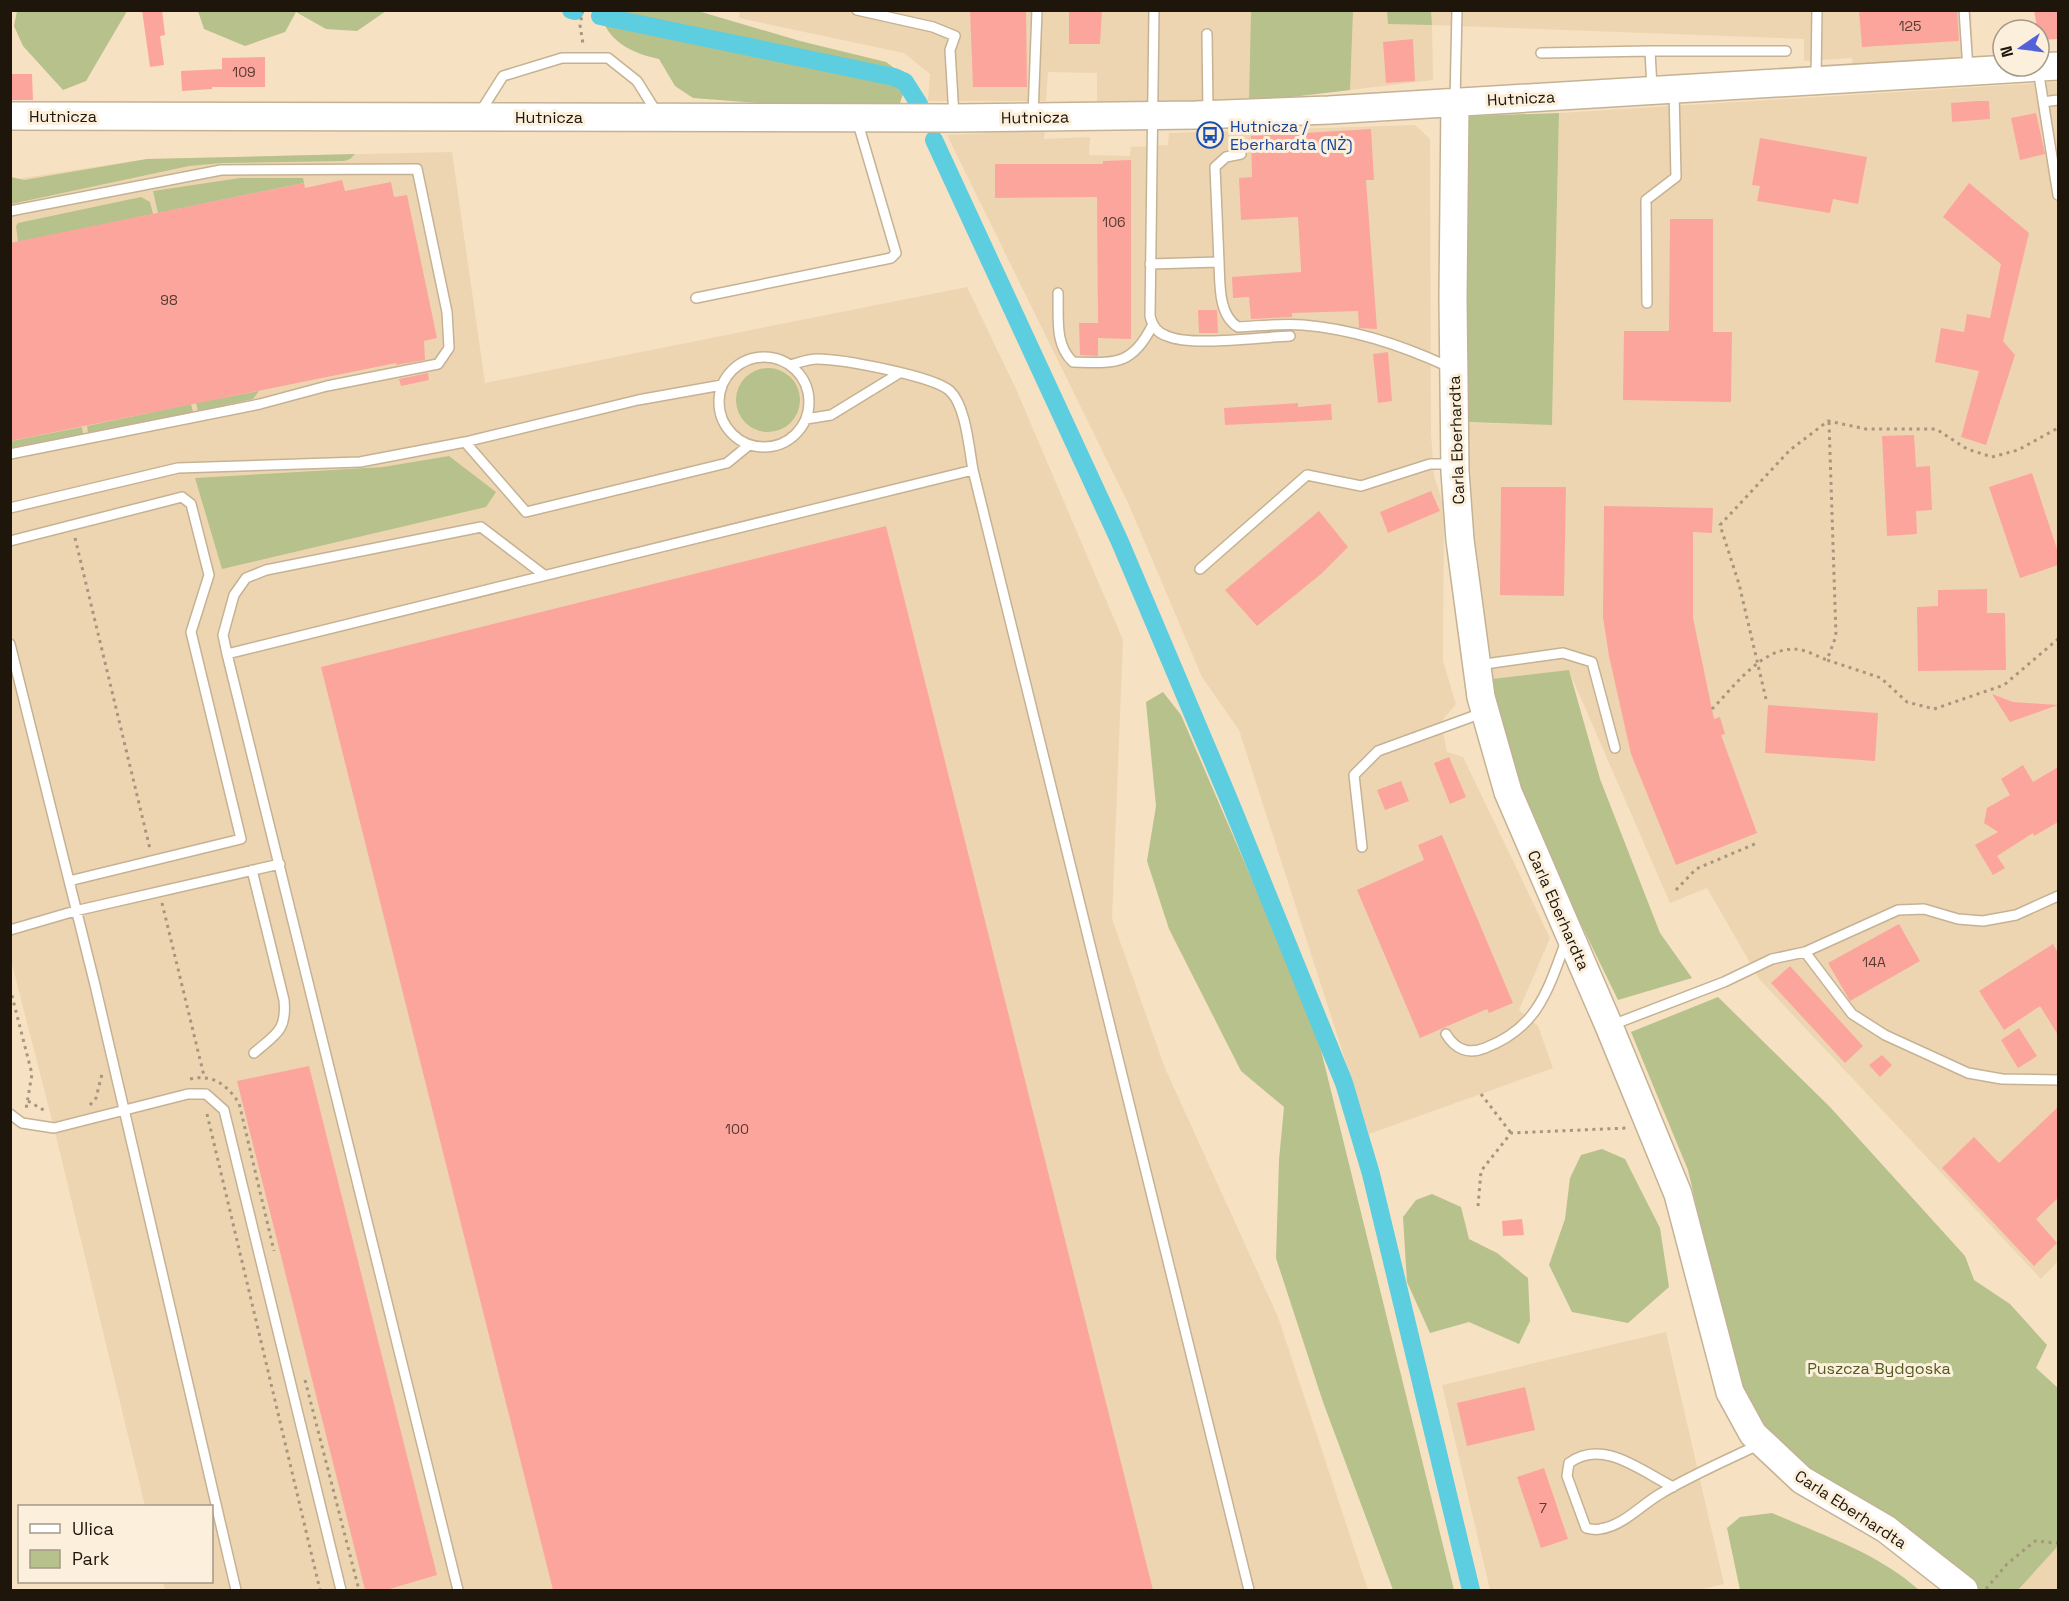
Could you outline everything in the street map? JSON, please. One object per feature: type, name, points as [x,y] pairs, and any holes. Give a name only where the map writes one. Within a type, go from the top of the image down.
[{"type":"street","name":"Hutnicza","points":[[10,116],[954,118],[1151,116],[1455,102],[1991,70]]},
{"type":"street","name":"Carla Eberhardta","points":[[1455,102],[1455,464],[1460,540],[1475,665],[1484,712],[1508,792],[1610,1026],[1678,1194],[1730,1392],[1753,1434],[1802,1480],[1886,1528],[1964,1590]]},
{"type":"lane","points":[[857,10],[875,12],[933,27],[955,36],[950,50],[954,118]]},
{"type":"lane","points":[[1033,117],[1037,10]]},
{"type":"lane","points":[[1058,293],[1060,342],[1064,354],[1073,362],[1100,362],[1130,357],[1139,350],[1152,326],[1150,264],[1154,10]]},
{"type":"lane","points":[[1455,102],[1457,10]]},
{"type":"lane","points":[[1816,10],[1816,80]]},
{"type":"lane","points":[[1964,10],[1968,71]]},
{"type":"lane","points":[[1207,33],[1208,114]]},
{"type":"lane","points":[[1647,303],[1646,200],[1676,177],[1663,90],[1650,51]]},
{"type":"lane","points":[[1541,53],[1786,51]]},
{"type":"lane","points":[[477,117],[503,76],[562,58],[608,58],[637,81],[660,117]]},
{"type":"lane","points":[[2040,78],[2058,195]]},
{"type":"lane","points":[[2043,102],[2058,100]]},
{"type":"lane","points":[[696,298],[891,258],[896,253],[856,118]]},
{"type":"lane","points":[[1241,154],[1226,157],[1215,167],[1219,262],[1225,314],[1231,322],[1238,327],[1303,325],[1369,338],[1418,352],[1454,369]]},
{"type":"lane","points":[[10,211],[221,170],[417,169],[447,312],[449,348],[438,364],[327,386],[260,404],[10,454]]},
{"type":"lane","points":[[1150,264],[1219,262]]},
{"type":"lane","points":[[1152,326],[1166,336],[1186,340],[1290,336]]},
{"type":"lane","points":[[769,357],[790,365],[800,375],[807,388],[809,404],[806,419],[798,432],[786,442],[772,447],[748,445],[730,432],[722,419],[718,405],[722,385],[735,366],[748,359],[769,357]]},
{"type":"lane","points":[[790,365],[816,359],[926,378],[951,391],[963,415],[973,470],[1249,1590]]},
{"type":"lane","points":[[806,419],[831,415],[898,374]]},
{"type":"lane","points":[[10,508],[178,468],[360,462],[465,442],[638,400],[722,385]]},
{"type":"lane","points":[[465,442],[526,512],[727,463],[748,445]]},
{"type":"lane","points":[[1200,569],[1307,475],[1361,486],[1430,464],[1455,464]]},
{"type":"lane","points":[[227,654],[973,470]]},
{"type":"lane","points":[[10,541],[182,497],[191,504],[209,575],[191,632],[241,839],[69,881]]},
{"type":"lane","points":[[458,1590],[223,635],[234,596],[246,578],[266,570],[481,526],[544,575]]},
{"type":"lane","points":[[10,644],[95,986],[236,1590]]},
{"type":"lane","points":[[1475,665],[1563,653],[1592,662],[1615,748]]},
{"type":"lane","points":[[1362,847],[1354,775],[1377,750],[1484,712]]},
{"type":"lane","points":[[10,930],[159,891],[280,864]]},
{"type":"lane","points":[[252,870],[284,1000],[285,1018],[280,1030],[254,1053]]},
{"type":"lane","points":[[1610,1026],[1724,982],[1772,959],[1805,952],[1898,910],[1924,909],[1958,919],[1983,921],[2016,915],[2058,897]]},
{"type":"lane","points":[[1446,1034],[1453,1046],[1466,1051],[1480,1050],[1504,1041],[1521,1030],[1537,1010],[1548,989],[1569,933]]},
{"type":"lane","points":[[1805,952],[1852,1014],[1885,1035],[1968,1073],[2002,1078],[2058,1080]]},
{"type":"lane","points":[[10,1114],[22,1123],[54,1128],[188,1094],[206,1094],[224,1110],[341,1590]]},
{"type":"lane","points":[[1673,1487],[1606,1453],[1577,1457],[1569,1463],[1567,1476],[1586,1528],[1600,1530],[1622,1520],[1673,1487],[1762,1443]]},
{"type":"path","points":[[583,10],[580,25],[586,58]]},
{"type":"path","points":[[1827,660],[1836,636],[1828,421]]},
{"type":"path","points":[[1766,699],[1739,584],[1720,525],[1790,450],[1828,421],[1866,429],[1936,429],[1967,449],[1992,457],[2018,450],[2058,428]]},
{"type":"path","points":[[72,524],[152,860]]},
{"type":"path","points":[[1712,709],[1759,663],[1796,649],[1881,678],[1907,702],[1934,709],[2004,685],[2058,639]]},
{"type":"path","points":[[1676,890],[1696,869],[1757,843]]},
{"type":"path","points":[[159,891],[204,1076]]},
{"type":"path","points":[[10,988],[32,1074],[22,1123]]},
{"type":"path","points":[[80,1108],[90,1105],[96,1098],[101,1086],[100,1075],[113,1071]]},
{"type":"path","points":[[183,1081],[204,1076],[231,1091],[239,1103],[274,1253]]},
{"type":"path","points":[[1481,1094],[1511,1134]]},
{"type":"path","points":[[28,1101],[51,1115]]},
{"type":"path","points":[[207,1114],[320,1590]]},
{"type":"path","points":[[1478,1206],[1481,1171],[1511,1134],[1650,1126]]},
{"type":"path","points":[[305,1378],[359,1590]]},
{"type":"path","points":[[1985,1590],[2007,1564],[2035,1541],[2058,1543]]},
{"type":"shaded area","points":[[740,10],[1971,10],[1973,57],[1853,64],[1852,58],[1804,61],[1804,39],[1432,25],[1433,80],[1249,102],[1097,102],[1097,73],[1048,72],[1046,101],[928,101],[930,74],[904,53],[739,18]]},
{"type":"shaded area","points":[[2058,82],[2058,1261],[2041,1279],[1760,980],[1707,888],[1670,903],[1569,671],[1492,679],[1469,505],[1465,423],[1552,424],[1559,113]]},
{"type":"shaded area","points":[[1415,125],[1430,139],[1431,433],[1434,476],[1444,507],[1443,661],[1456,704],[1441,722],[1447,752],[1463,757],[1550,938],[1519,1010],[1538,1026],[1553,1068],[1369,1134],[1239,730],[1202,677],[1129,505],[947,135],[1045,130],[1044,139],[1090,137],[1089,155],[1130,156],[1131,147],[1168,145],[1169,133]]},
{"type":"shaded area","points":[[452,152],[485,383],[967,287],[1016,389],[1123,640],[1112,919],[1165,1068],[1278,1317],[1368,1590],[165,1590],[163,1583],[213,1583],[213,1505],[145,1505],[11,960],[10,180],[147,159]]},
{"type":"shaded area","points":[[1666,1332],[1724,1584],[1698,1590],[1490,1590],[1442,1385]]},
{"type":"shaded area","points":[[2058,1546],[2058,1590],[2018,1590]]},
{"type":"green space","points":[[17,10],[127,11],[86,81],[63,90],[23,46],[14,26]]},
{"type":"green space","points":[[198,10],[386,11],[357,31],[326,29],[296,12],[285,32],[245,46],[204,29]]},
{"type":"green space","points":[[600,11],[698,11],[800,41],[886,62],[908,78],[900,103],[870,106],[770,104],[693,98],[675,86],[659,59],[630,49],[614,38],[603,21]]},
{"type":"green space","points":[[1251,11],[1353,11],[1350,90],[1249,102]]},
{"type":"green space","points":[[1387,11],[1431,11],[1432,25],[1388,24]]},
{"type":"green space","points":[[1559,113],[1552,425],[1465,422],[1468,116]]},
{"type":"green space","points":[[355,154],[344,161],[223,163],[189,166],[11,204],[11,177],[24,180],[147,159]]},
{"type":"green space","points":[[240,178],[303,178],[304,183],[158,213],[153,191]]},
{"type":"green space","points":[[141,197],[150,202],[153,214],[18,242],[16,226],[18,223]]},
{"type":"green space","points":[[762,368],[774,368],[791,377],[798,388],[800,400],[798,412],[791,423],[774,432],[762,432],[750,427],[741,418],[736,406],[736,394],[741,382],[750,373]]},
{"type":"green space","points":[[259,391],[253,399],[198,411],[196,403]]},
{"type":"green space","points":[[191,404],[193,412],[88,433],[87,426]]},
{"type":"green space","points":[[82,427],[83,434],[11,449],[11,441]]},
{"type":"green space","points":[[449,456],[496,492],[486,507],[222,569],[195,478],[383,467]]},
{"type":"green space","points":[[1569,670],[1600,779],[1660,933],[1692,978],[1618,1000],[1513,784],[1492,679]]},
{"type":"green space","points":[[1163,692],[1181,715],[1315,1026],[1454,1590],[1393,1590],[1323,1402],[1276,1258],[1279,1160],[1284,1107],[1241,1071],[1169,929],[1147,861],[1156,806],[1146,702]]},
{"type":"green space","name":"Puszcza Bydgoska","points":[[1718,997],[1830,1107],[1965,1256],[1974,1280],[2010,1304],[2047,1345],[2036,1368],[2058,1388],[2058,1546],[2018,1590],[1972,1590],[1904,1526],[1791,1470],[1741,1396],[1688,1170],[1631,1032]]},
{"type":"green space","points":[[1602,1149],[1625,1159],[1660,1228],[1669,1287],[1628,1323],[1572,1312],[1549,1265],[1565,1219],[1570,1178],[1581,1155]]},
{"type":"green space","points":[[1432,1194],[1461,1207],[1469,1239],[1497,1253],[1528,1278],[1530,1321],[1519,1344],[1469,1322],[1430,1333],[1407,1282],[1403,1217],[1416,1200]]},
{"type":"green space","points":[[1772,1513],[1868,1555],[1886,1565],[1919,1590],[1740,1590],[1727,1528],[1740,1517]]},
{"type":"building","points":[[142,10],[162,10],[165,35],[160,36],[164,65],[150,67]]},
{"type":"building","points":[[970,10],[1026,10],[1027,87],[973,87]]},
{"type":"building","points":[[1069,10],[1102,10],[1100,44],[1069,44]]},
{"type":"building","points":[[1859,10],[1957,10],[1959,41],[1862,47]]},
{"type":"building","points":[[2034,10],[2058,10],[2058,39],[2051,39],[2051,18],[2035,18]]},
{"type":"building","points":[[1413,39],[1415,81],[1386,83],[1383,42]]},
{"type":"building","points":[[265,57],[265,87],[212,87],[212,89],[182,91],[181,71],[222,69],[222,58]]},
{"type":"building","points":[[10,74],[32,74],[33,100],[10,100]]},
{"type":"building","points":[[1989,101],[1990,119],[1952,122],[1951,103]]},
{"type":"building","points":[[2036,113],[2045,154],[2020,160],[2011,118]]},
{"type":"building","points":[[1371,129],[1374,180],[1366,180],[1377,329],[1359,328],[1358,311],[1292,313],[1292,317],[1251,319],[1249,297],[1233,298],[1232,277],[1301,272],[1301,269],[1298,217],[1241,220],[1239,178],[1252,177],[1251,136]]},
{"type":"building","points":[[1760,138],[1867,157],[1858,204],[1833,199],[1830,213],[1757,201],[1760,186],[1752,185]]},
{"type":"building","points":[[1131,160],[1131,339],[1098,338],[1098,356],[1080,355],[1079,323],[1098,323],[1097,197],[995,198],[995,164],[1103,164],[1103,161]]},
{"type":"building","points":[[342,180],[345,191],[391,182],[394,197],[407,195],[437,338],[424,341],[425,360],[396,365],[396,363],[10,441],[10,243],[304,183],[305,188]]},
{"type":"building","points":[[1969,183],[2029,233],[2003,341],[2015,355],[1986,445],[1961,437],[1979,371],[1935,362],[1941,328],[1964,332],[1967,314],[1990,318],[2001,264],[1943,217]]},
{"type":"building","points":[[1670,219],[1713,219],[1713,332],[1732,332],[1731,402],[1623,400],[1624,331],[1669,331]]},
{"type":"building","points":[[1198,310],[1217,310],[1218,333],[1199,333]]},
{"type":"building","points":[[1388,352],[1392,401],[1378,403],[1373,354]]},
{"type":"building","points":[[428,373],[429,380],[401,386],[399,379]]},
{"type":"building","points":[[1298,403],[1298,407],[1331,404],[1332,420],[1225,425],[1224,408]]},
{"type":"building","points":[[1914,435],[1916,467],[1930,466],[1932,510],[1916,511],[1917,534],[1887,536],[1882,436]]},
{"type":"building","points":[[2032,473],[2058,552],[2058,565],[2020,578],[1989,487]]},
{"type":"building","points":[[1501,487],[1566,487],[1564,596],[1500,595]]},
{"type":"building","points":[[1431,491],[1440,511],[1388,533],[1380,512]]},
{"type":"building","points":[[1604,506],[1713,508],[1712,533],[1693,532],[1693,618],[1714,719],[1720,717],[1725,734],[1721,735],[1757,833],[1676,865],[1631,754],[1609,656],[1603,617]]},
{"type":"building","points":[[1319,511],[1348,547],[1321,574],[1257,626],[1225,590]]},
{"type":"building","points":[[886,526],[1153,1590],[553,1590],[321,667]]},
{"type":"building","points":[[1987,589],[1987,613],[2005,613],[2006,670],[1918,671],[1917,607],[1938,606],[1938,590]]},
{"type":"building","points":[[1992,694],[2013,702],[2058,705],[2010,722]]},
{"type":"building","points":[[1768,705],[1878,713],[1875,761],[1765,753]]},
{"type":"building","points":[[1449,757],[1466,797],[1450,804],[1434,763]]},
{"type":"building","points":[[2023,765],[2033,782],[2058,767],[2058,822],[2034,836],[2033,833],[1997,856],[2005,868],[1993,875],[1975,845],[1998,832],[1984,823],[1987,808],[2010,795],[2001,779]]},
{"type":"building","points":[[1401,781],[1409,801],[1385,810],[1377,790]]},
{"type":"building","points":[[1442,835],[1513,1003],[1489,1013],[1487,1009],[1420,1038],[1357,890],[1424,860],[1418,845]]},
{"type":"building","points":[[1899,924],[1920,961],[1850,1001],[1828,963]]},
{"type":"building","points":[[2053,944],[2058,953],[2058,1035],[2040,1006],[2004,1030],[1979,991]]},
{"type":"building","points":[[1790,966],[1863,1046],[1845,1063],[1771,983]]},
{"type":"building","points":[[2019,1028],[2037,1056],[2018,1068],[2001,1040]]},
{"type":"building","points":[[1882,1055],[1892,1065],[1880,1077],[1869,1065]]},
{"type":"building","points":[[309,1066],[437,1575],[386,1590],[365,1590],[237,1081]]},
{"type":"building","points":[[2058,1107],[2058,1198],[2036,1219],[2057,1243],[2034,1266],[1942,1168],[1974,1137],[1999,1163]]},
{"type":"building","points":[[1522,1219],[1524,1235],[1503,1236],[1502,1221]]},
{"type":"building","points":[[1525,1387],[1535,1430],[1467,1446],[1457,1403]]},
{"type":"building","points":[[1544,1468],[1568,1539],[1541,1548],[1517,1477]]},
{"type":"waterway","points":[[571,10],[575,11]]},
{"type":"waterway","points":[[600,16],[894,77],[905,82],[919,104]]},
{"type":"waterway","points":[[934,140],[1120,542],[1230,802],[1344,1083],[1371,1174],[1471,1590]]},
{"type":"place","name":"Hutnicza / Eberhardta (NŻ)","points":[[1210,135]]}]
